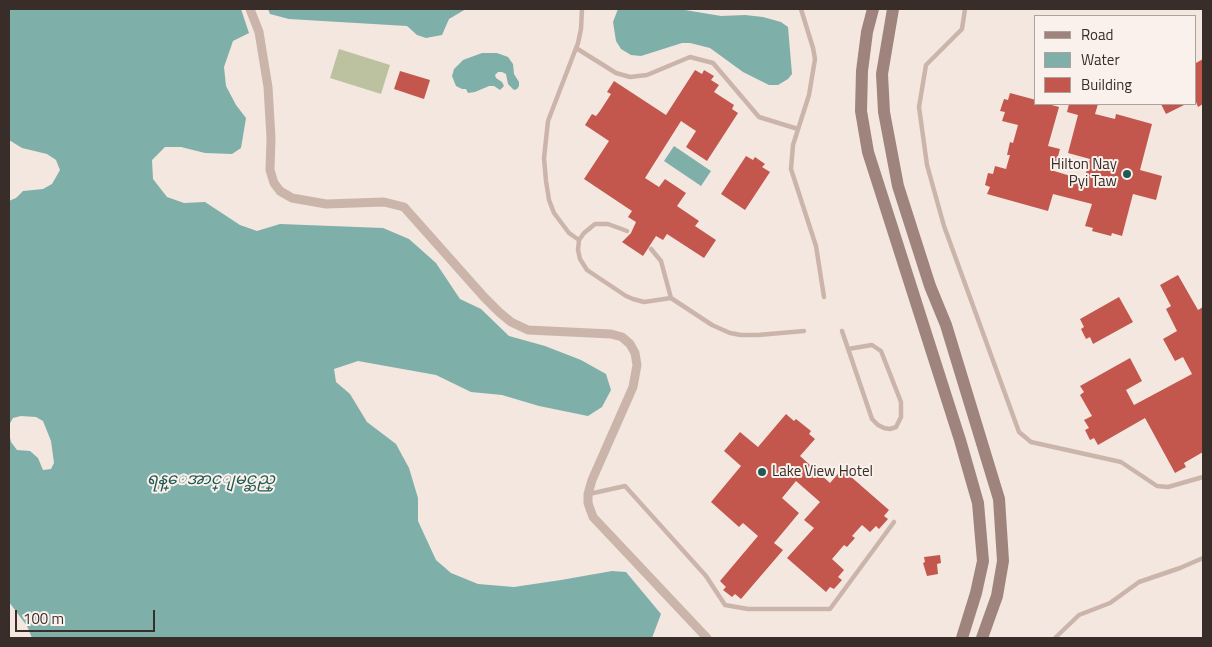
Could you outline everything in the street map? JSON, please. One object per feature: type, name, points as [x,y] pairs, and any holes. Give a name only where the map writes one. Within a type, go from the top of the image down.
[{"type":"main road","points":[[874,9],[867,32],[862,71],[861,111],[868,152],[960,440],[978,504],[983,561],[976,593],[962,638]]},
{"type":"main road","points":[[893,9],[882,74],[884,112],[898,186],[930,286],[946,325],[999,499],[1003,560],[997,596],[982,638]]},
{"type":"street","points":[[250,9],[259,32],[268,87],[271,138],[270,170],[274,183],[280,191],[292,198],[326,204],[384,202],[404,207],[484,297],[511,322],[528,330],[610,334],[622,337],[630,344],[635,353],[637,365],[632,387],[592,480],[588,494],[588,503],[593,517],[707,638]]},
{"type":"lane","points":[[579,240],[569,233],[554,213],[549,200],[544,158],[548,120],[576,48],[581,29],[582,9]]},
{"type":"lane","points":[[801,9],[815,59],[809,95],[793,145],[791,169],[816,246],[824,297]]},
{"type":"lane","points":[[965,9],[962,29],[926,65],[919,107],[927,165],[944,226],[1019,432],[1031,442],[1121,462],[1157,486],[1168,487],[1203,477]]},
{"type":"lane","points":[[576,48],[616,73],[630,77],[648,74],[690,57],[713,63],[759,116],[798,129]]},
{"type":"lane","points":[[627,231],[608,224],[595,224],[584,233],[579,240],[578,250],[580,259],[587,270],[626,296],[644,302],[672,298]]},
{"type":"lane","points":[[651,249],[661,260],[672,298],[712,326],[730,333],[758,335],[804,331]]},
{"type":"lane","points":[[842,331],[848,349],[872,419],[884,428],[896,427],[901,417],[901,402],[881,351],[872,345],[848,349]]},
{"type":"lane","points":[[588,494],[625,486],[706,576],[725,605],[748,609],[830,609],[894,522]]},
{"type":"lane","points":[[1055,638],[1079,615],[1110,603],[1140,582],[1203,558]]},
{"type":"green space","points":[[339,49],[390,65],[381,94],[330,78]]},
{"type":"water","name":"ရန္ေအာင္ျမင္ဆည္","points":[[9,9],[241,9],[249,33],[233,41],[224,67],[226,86],[236,105],[246,118],[241,148],[232,154],[205,153],[181,147],[165,147],[152,160],[153,179],[167,197],[184,203],[205,202],[240,225],[257,231],[280,224],[383,228],[409,239],[436,263],[460,299],[481,309],[509,336],[545,346],[581,360],[606,374],[611,390],[602,407],[588,416],[539,406],[502,395],[471,392],[436,375],[358,361],[334,369],[336,382],[350,394],[367,422],[396,444],[409,468],[418,498],[418,521],[436,560],[451,573],[478,584],[514,587],[612,571],[626,572],[661,614],[652,638],[32,638],[27,626],[9,602],[9,433],[11,442],[17,450],[30,451],[38,458],[43,470],[51,469],[54,463],[51,441],[43,421],[36,417],[21,416],[13,418],[9,425],[9,201],[16,198],[23,191],[43,189],[52,184],[60,170],[56,160],[47,154],[22,148],[9,140]]},
{"type":"water","points":[[268,9],[466,9],[449,19],[442,35],[426,38],[417,35],[407,26],[289,19],[270,14]]},
{"type":"water","points":[[618,9],[679,9],[721,16],[745,15],[763,17],[781,22],[788,27],[792,74],[778,85],[769,85],[743,72],[710,48],[690,43],[682,43],[641,56],[631,55],[621,49],[616,41],[613,22]]},
{"type":"water","points":[[482,53],[497,53],[508,57],[513,64],[514,74],[519,82],[517,89],[514,90],[508,84],[506,74],[502,72],[498,72],[495,75],[504,86],[500,90],[494,86],[489,86],[468,93],[466,89],[456,86],[452,76],[454,69],[463,60]]},
{"type":"water","points":[[674,146],[711,171],[701,186],[664,161]]},
{"type":"building","points":[[1203,59],[1203,104],[1198,107],[1197,104],[1197,62]]},
{"type":"building","points":[[695,70],[702,74],[704,70],[714,76],[711,80],[719,85],[714,92],[734,105],[732,109],[738,113],[707,161],[686,147],[696,131],[681,121],[645,178],[659,187],[665,179],[686,193],[677,206],[699,221],[695,226],[716,240],[704,258],[667,234],[663,240],[656,236],[643,256],[622,242],[631,233],[636,222],[628,217],[632,211],[584,179],[609,141],[585,125],[592,114],[596,116],[600,111],[611,94],[607,92],[614,81],[666,115]]},
{"type":"building","points":[[400,71],[430,80],[424,99],[394,89]]},
{"type":"building","points":[[1010,93],[1034,99],[1034,105],[1059,107],[1048,146],[1060,149],[1054,171],[1084,180],[1090,159],[1068,153],[1078,115],[1067,112],[1069,105],[1098,105],[1095,114],[1115,119],[1116,114],[1152,124],[1140,170],[1162,176],[1156,200],[1133,194],[1122,236],[1112,233],[1111,236],[1092,231],[1093,228],[1085,226],[1092,204],[1053,194],[1048,211],[987,194],[990,187],[985,185],[988,173],[993,174],[995,166],[1006,169],[1010,155],[1007,155],[1010,142],[1013,143],[1018,125],[1002,121],[1005,112],[1000,111],[1004,99],[1008,100]]},
{"type":"building","points":[[1162,105],[1184,105],[1166,114]]},
{"type":"building","points":[[746,156],[753,160],[755,157],[765,164],[762,167],[770,172],[745,210],[721,194]]},
{"type":"building","points":[[1178,275],[1198,310],[1203,307],[1203,452],[1184,463],[1186,467],[1175,473],[1145,418],[1098,445],[1094,438],[1090,440],[1085,430],[1089,428],[1084,420],[1092,416],[1080,395],[1084,392],[1080,386],[1130,358],[1142,381],[1126,390],[1134,405],[1192,374],[1183,357],[1175,361],[1163,339],[1177,331],[1166,309],[1171,306],[1160,285]]},
{"type":"building","points":[[1119,297],[1133,322],[1093,344],[1090,337],[1086,339],[1081,329],[1084,327],[1080,319]]},
{"type":"building","points":[[786,414],[811,431],[809,434],[815,439],[800,456],[830,483],[842,469],[889,510],[884,516],[888,519],[879,529],[876,526],[870,532],[862,525],[852,536],[855,538],[847,547],[844,545],[832,559],[844,570],[838,577],[842,580],[834,589],[830,587],[826,592],[787,558],[814,528],[804,520],[820,502],[796,481],[782,498],[799,513],[774,543],[783,550],[741,599],[735,594],[732,597],[723,590],[726,587],[720,581],[758,536],[743,523],[739,527],[711,502],[741,466],[724,451],[740,432],[758,447]]},
{"type":"building","points":[[940,555],[941,563],[937,564],[938,574],[927,576],[923,563],[925,562],[924,557]]},
{"type":"place","name":"Hilton Nay Pyi Taw","points":[[1127,174]]},
{"type":"place","name":"Lake View Hotel","points":[[762,472]]}]
